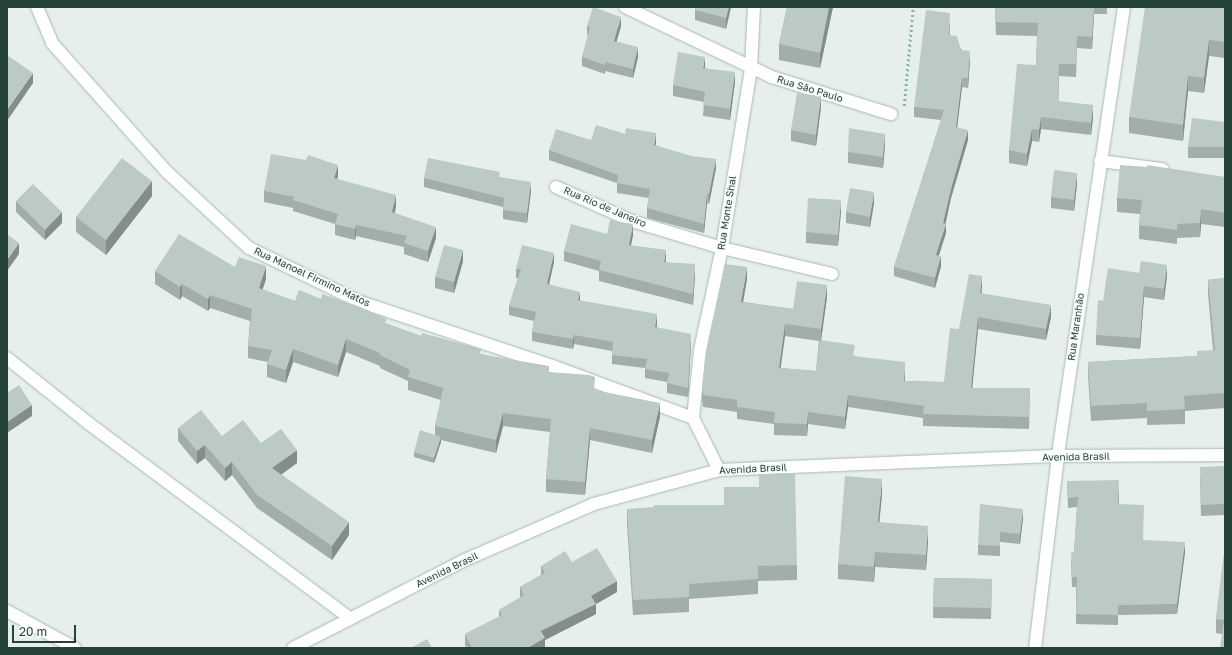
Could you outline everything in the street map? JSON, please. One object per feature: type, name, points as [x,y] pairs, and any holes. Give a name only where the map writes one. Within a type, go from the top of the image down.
[{"type":"street","name":"Rua Manoel Firmino Matos","points":[[37,7],[52,43],[168,173],[249,248],[358,301],[552,366],[693,418]]},
{"type":"street","name":"Rua São Paulo","points":[[625,7],[772,78],[891,114]]},
{"type":"street","name":"Rua Monte Shal","points":[[693,418],[700,350],[722,248],[751,68],[754,7]]},
{"type":"street","name":"Rua Maranhão","points":[[1035,648],[1058,456],[1100,161],[1124,7]]},
{"type":"street","points":[[1100,161],[1178,172]]},
{"type":"street","name":"Rua Rio de Janeiro","points":[[556,187],[632,221],[722,248],[832,274]]},
{"type":"street","points":[[7,358],[210,515],[350,618]]},
{"type":"street","points":[[693,418],[719,470]]},
{"type":"street","name":"Avenida Brasil","points":[[293,648],[467,559],[594,504],[719,470],[1058,456],[1225,455]]},
{"type":"street","points":[[7,611],[75,648]]},
{"type":"path","points":[[891,114],[899,115],[902,112],[907,99],[913,7]]},
{"type":"building","points":[[593,7],[621,17],[614,41],[638,47],[633,69],[605,62],[605,65],[582,57],[590,27],[587,26]]},
{"type":"building","points":[[695,7],[729,7],[726,18],[695,10]]},
{"type":"building","points":[[787,7],[829,7],[820,53],[779,44]]},
{"type":"building","points":[[995,7],[1094,7],[1092,37],[1077,36],[1076,64],[1059,64],[1058,101],[1093,105],[1091,123],[1041,117],[1039,130],[1032,129],[1027,154],[1009,150],[1017,64],[1036,65],[1038,23],[996,22]]},
{"type":"building","points":[[1145,7],[1225,7],[1225,42],[1209,40],[1204,78],[1188,76],[1183,125],[1129,117]]},
{"type":"building","points":[[926,10],[950,13],[949,35],[957,36],[961,50],[970,51],[968,78],[962,78],[956,127],[968,130],[943,223],[946,224],[936,255],[941,256],[935,278],[894,267],[944,110],[914,107]]},
{"type":"building","points":[[678,52],[705,57],[703,68],[735,72],[730,109],[703,105],[705,92],[673,85]]},
{"type":"building","points":[[7,55],[33,73],[7,110]]},
{"type":"building","points":[[797,93],[821,96],[816,135],[791,130]]},
{"type":"building","points":[[1192,118],[1225,122],[1225,147],[1188,147]]},
{"type":"building","points":[[596,125],[625,134],[626,128],[656,133],[654,145],[692,156],[716,159],[709,194],[707,194],[704,224],[647,208],[650,189],[617,183],[618,175],[549,150],[556,129],[591,140]]},
{"type":"building","points":[[849,128],[885,134],[883,157],[848,152]]},
{"type":"building","points":[[271,154],[306,160],[308,155],[338,165],[334,178],[396,195],[392,212],[436,227],[428,251],[404,243],[407,236],[356,225],[355,229],[335,224],[338,214],[293,200],[294,197],[264,191]]},
{"type":"building","points":[[122,158],[152,181],[106,240],[76,217]]},
{"type":"building","points":[[428,158],[500,172],[499,177],[531,182],[527,213],[503,210],[504,198],[424,178]]},
{"type":"building","points":[[1120,165],[1147,167],[1147,165],[1225,177],[1225,213],[1201,209],[1200,223],[1177,224],[1177,230],[1139,225],[1142,200],[1117,198]]},
{"type":"building","points":[[1054,170],[1077,173],[1074,200],[1051,197]]},
{"type":"building","points":[[33,184],[62,212],[45,230],[16,201]]},
{"type":"building","points":[[850,188],[874,192],[870,217],[846,212]]},
{"type":"building","points":[[808,198],[841,200],[838,235],[806,232]]},
{"type":"building","points":[[610,220],[633,224],[629,245],[666,250],[664,262],[695,264],[693,294],[599,270],[601,261],[564,251],[571,224],[607,234]]},
{"type":"building","points":[[7,234],[19,243],[7,260]]},
{"type":"building","points":[[179,234],[235,267],[239,257],[266,266],[259,288],[295,301],[299,290],[321,299],[322,294],[358,306],[387,319],[385,323],[421,336],[422,333],[481,349],[480,354],[549,366],[549,372],[590,375],[595,377],[594,390],[660,403],[652,440],[590,428],[585,482],[546,479],[551,419],[503,413],[496,440],[435,426],[443,388],[408,377],[410,370],[380,355],[380,353],[346,339],[338,365],[293,349],[286,370],[267,364],[272,350],[248,346],[252,309],[210,295],[208,299],[182,284],[180,287],[155,271]]},
{"type":"building","points":[[444,245],[463,250],[454,282],[435,277]]},
{"type":"building","points":[[522,245],[554,253],[547,284],[580,292],[578,300],[657,314],[655,327],[691,334],[688,388],[667,383],[669,373],[645,369],[647,359],[612,355],[613,342],[574,335],[573,339],[532,332],[536,312],[509,306],[521,269],[516,269]]},
{"type":"building","points":[[1141,261],[1167,265],[1164,289],[1144,286],[1140,338],[1096,335],[1098,300],[1103,301],[1108,268],[1139,273]]},
{"type":"building","points":[[725,264],[747,267],[741,302],[793,309],[797,281],[827,285],[821,329],[785,324],[779,368],[816,371],[820,340],[855,345],[853,356],[905,362],[904,381],[944,382],[950,328],[959,329],[969,274],[982,276],[980,293],[1051,305],[1046,329],[978,317],[971,388],[1030,388],[1029,417],[923,414],[924,406],[848,395],[845,417],[808,412],[807,424],[774,423],[775,412],[737,407],[737,400],[703,395],[702,388],[705,359]]},
{"type":"building","points":[[1225,278],[1225,393],[1184,396],[1185,409],[1147,411],[1147,403],[1091,406],[1088,362],[1197,356],[1197,351],[1215,350],[1208,280]]},
{"type":"building","points":[[19,385],[32,405],[7,422],[7,393]]},
{"type":"building","points":[[201,410],[222,436],[243,420],[261,443],[281,429],[297,450],[272,468],[349,522],[332,546],[257,495],[232,462],[225,468],[205,445],[197,451],[178,428]]},
{"type":"building","points":[[420,430],[441,437],[434,458],[414,452]]},
{"type":"building","points":[[1225,466],[1225,504],[1201,505],[1200,467]]},
{"type":"building","points":[[795,473],[797,565],[758,566],[758,579],[689,584],[689,597],[633,600],[627,509],[654,507],[654,505],[724,505],[724,487],[759,487],[759,474]]},
{"type":"building","points":[[845,476],[882,479],[878,522],[928,526],[926,555],[875,552],[874,567],[838,564]]},
{"type":"building","points":[[1119,480],[1118,504],[1144,505],[1143,540],[1185,542],[1177,604],[1118,605],[1118,615],[1076,614],[1077,577],[1072,577],[1071,553],[1074,552],[1078,497],[1068,498],[1067,481]]},
{"type":"building","points":[[980,504],[1023,509],[1020,534],[1000,532],[1000,546],[978,545]]},
{"type":"building","points":[[1225,546],[1225,648],[1220,648],[1224,620],[1216,619]]},
{"type":"building","points":[[597,548],[617,581],[591,596],[596,604],[541,631],[545,638],[528,648],[472,648],[465,634],[502,615],[499,610],[524,595],[520,587],[545,573],[541,566],[565,551],[572,562]]},
{"type":"building","points":[[934,578],[992,579],[991,608],[933,607]]},
{"type":"building","points":[[427,639],[432,648],[411,648]]}]
